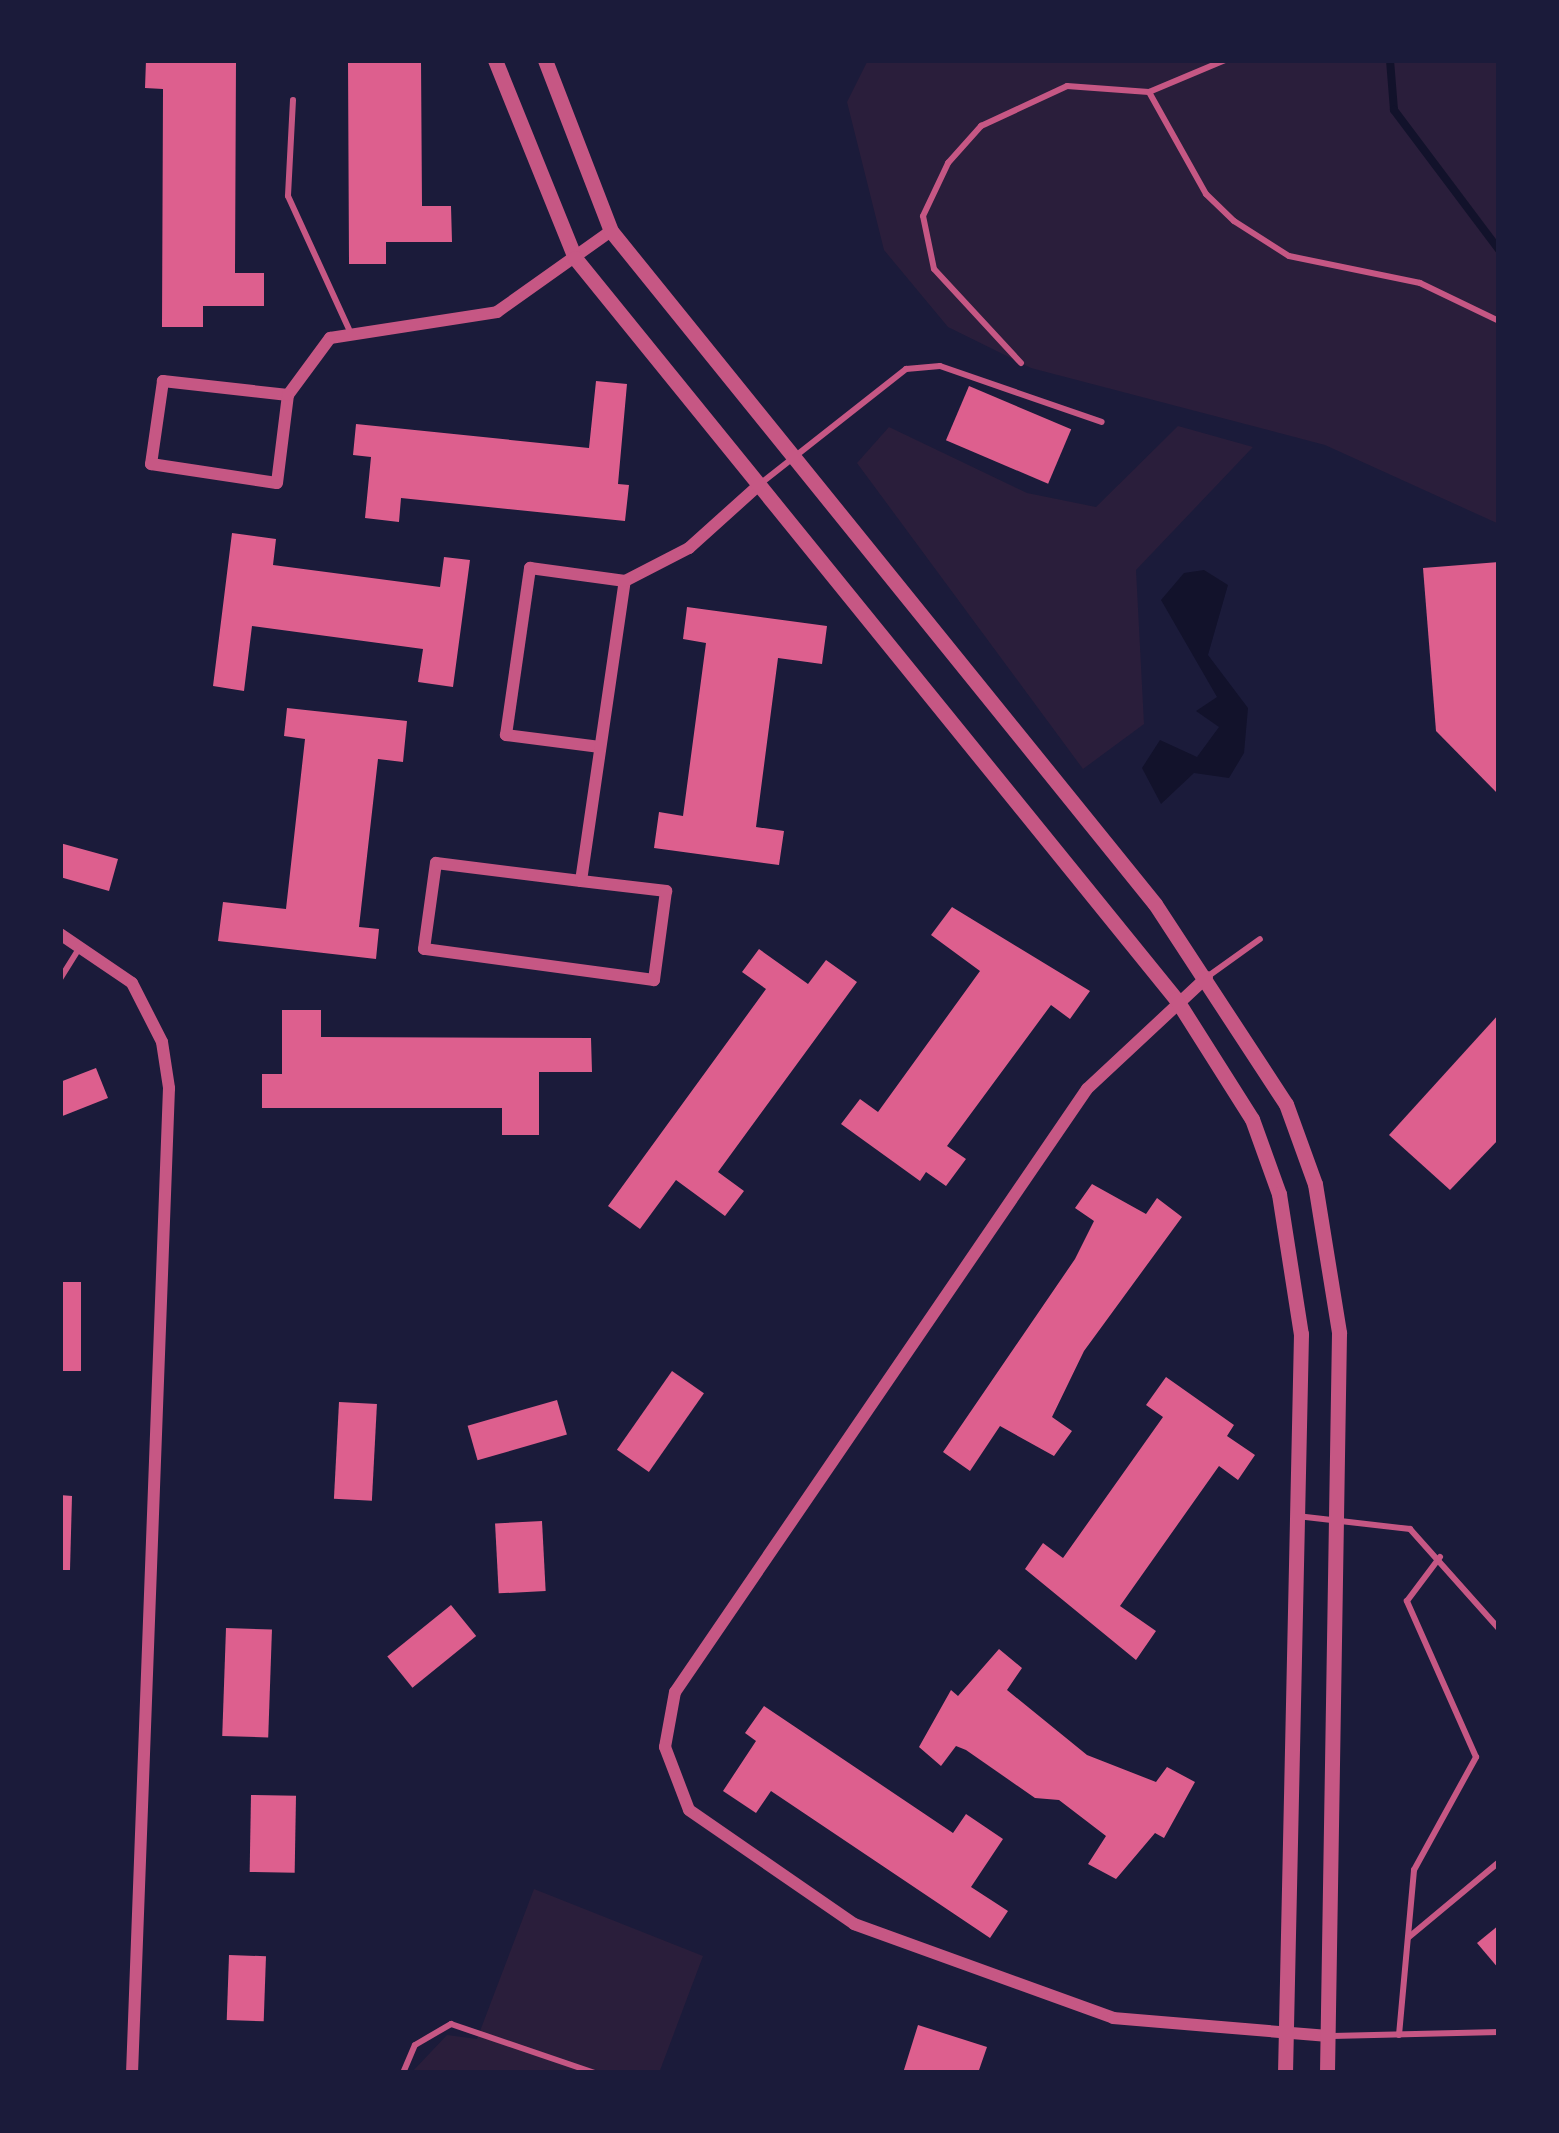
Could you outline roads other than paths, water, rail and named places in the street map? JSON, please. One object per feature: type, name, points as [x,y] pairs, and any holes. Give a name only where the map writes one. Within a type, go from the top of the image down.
[{"type":"street","points":[[495,60],[574,258],[1176,999],[1252,1119],[1279,1194],[1301,1334],[1285,2073]]},
{"type":"street","points":[[545,60],[611,231],[1207,977],[1286,1104],[1315,1184],[1339,1333],[1327,2073]]},
{"type":"street","points":[[288,394],[163,381],[152,464],[278,483],[288,394],[349,329],[455,326],[497,312],[611,231]]},
{"type":"street","points":[[600,747],[506,735],[530,568],[625,581],[688,548],[759,485]]},
{"type":"street","points":[[581,881],[625,581]]},
{"type":"street","points":[[436,863],[581,881],[666,891],[654,980],[424,949],[436,863]]},
{"type":"street","points":[[60,934],[82,944],[132,983],[162,1042],[169,1088],[132,2073]]},
{"type":"street","points":[[1207,977],[1176,999],[1087,1089],[675,1692],[665,1748],[689,1810],[854,1924],[1113,2018],[1284,2036],[1328,2036]]},
{"type":"lane","points":[[1021,363],[934,269],[923,216],[948,163],[981,126],[1067,86],[1150,92],[1226,60]]},
{"type":"lane","points":[[1150,92],[1206,194],[1234,221],[1289,256],[1420,283],[1499,321]]},
{"type":"lane","points":[[293,100],[288,196],[349,329]]},
{"type":"lane","points":[[759,485],[905,369],[940,365],[1102,422]]},
{"type":"lane","points":[[1207,977],[1260,939]]},
{"type":"lane","points":[[60,979],[82,944]]},
{"type":"lane","points":[[1297,1516],[1410,1529],[1440,1557],[1499,1629]]},
{"type":"lane","points":[[1399,2035],[1419,1855],[1476,1756],[1408,1600],[1440,1557]]},
{"type":"lane","points":[[1409,1937],[1499,1862]]},
{"type":"lane","points":[[403,2073],[415,2045],[451,2024],[595,2073]]},
{"type":"lane","points":[[1328,2036],[1499,2032]]},
{"type":"waterway","points":[[1390,60],[1394,110],[1499,250]]}]
